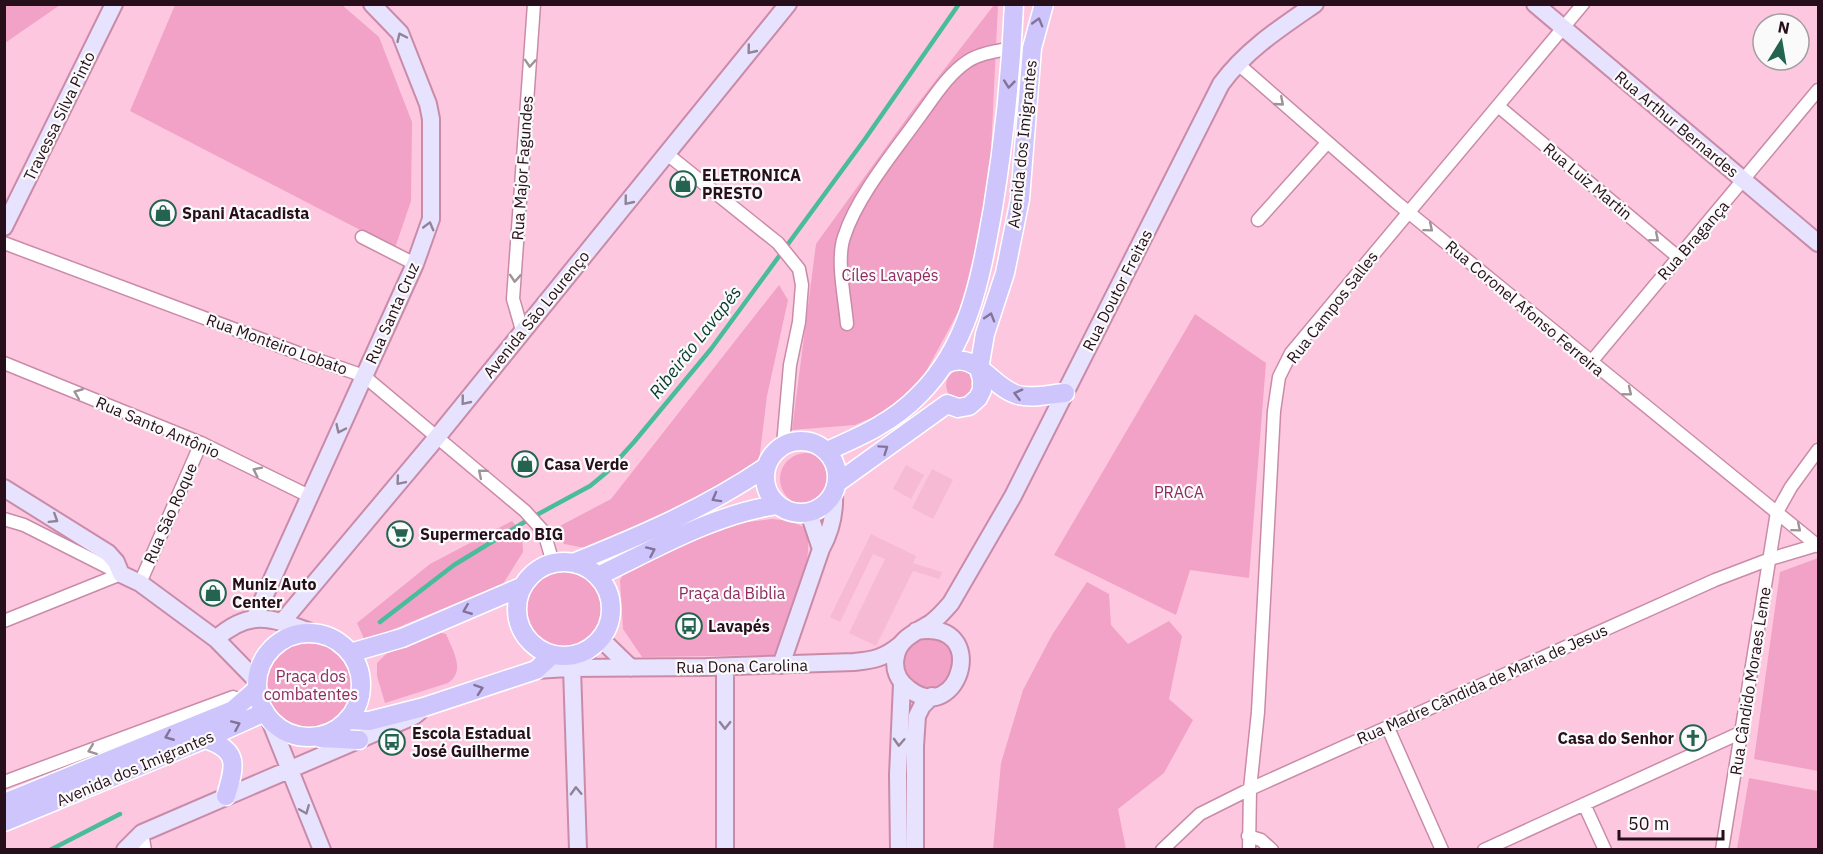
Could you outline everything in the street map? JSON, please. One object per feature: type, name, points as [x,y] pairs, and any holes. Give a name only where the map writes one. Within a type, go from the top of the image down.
[{"type":"main road","name":"Avenida dos Imigrantes","points":[[827,451],[877,428],[898,415],[921,394],[941,369],[976,294],[1000,167],[1014,4]]},
{"type":"main road","name":"Avenida dos Imigrantes","points":[[809,513],[819,509],[827,502],[835,488],[947,404],[958,408],[969,405],[978,398],[982,390],[979,369],[985,334],[1005,273],[1016,222],[1027,124],[1032,48],[1044,4]]},
{"type":"main road","points":[[947,404],[939,397],[935,386],[941,369],[953,360],[963,359],[972,363],[1006,390],[1017,395],[1029,397],[1065,393]]},
{"type":"main road","points":[[809,513],[797,514],[787,511],[777,505],[766,489],[764,477],[766,467],[775,451],[794,441],[817,444],[827,451],[834,461],[837,472],[835,488]]},
{"type":"main road","points":[[350,653],[402,638],[521,587],[535,572],[554,563],[573,562],[638,537],[717,498],[766,467]]},
{"type":"main road","points":[[598,576],[719,520],[758,508],[777,505]]},
{"type":"main road","points":[[347,720],[369,721],[424,707],[562,662],[596,643],[608,627],[611,614],[610,600],[606,587],[598,576],[586,567],[573,562]]},
{"type":"main road","points":[[521,587],[516,611],[523,634],[531,644],[562,662]]},
{"type":"main road","points":[[312,737],[328,734],[343,725],[353,713],[360,698],[361,682],[357,666],[350,653],[334,640],[316,634],[300,634],[286,639],[273,648],[264,660],[253,691],[267,715],[281,729],[296,735],[312,737],[359,740]]},
{"type":"main road","name":"Avenida dos Imigrantes","points":[[4,803],[233,710],[253,691]]},
{"type":"main road","name":"Avenida dos Imigrantes","points":[[4,822],[267,715]]},
{"type":"main road","points":[[205,739],[221,744],[230,754],[234,769],[226,796]]},
{"type":"street","name":"Travessa Silva Pinto","points":[[4,226],[114,4]]},
{"type":"street","name":"Rua Santa Cruz","points":[[255,617],[429,229],[432,210],[431,118],[428,104],[400,33],[372,4]]},
{"type":"street","name":"Rua Major Fagundes","points":[[522,330],[513,299],[534,4]]},
{"type":"street","name":"Avenida São Lourenço","points":[[282,622],[438,436],[788,4]]},
{"type":"street","name":"Rua Arthur Bernardes","points":[[1535,4],[1818,243]]},
{"type":"street","name":"Rua Campos Salles","points":[[1249,849],[1250,789],[1258,712],[1274,411],[1279,377],[1291,353],[1583,4]]},
{"type":"street","name":"Rua Doutor Freitas","points":[[916,632],[940,616],[951,603],[1013,496],[1221,84],[1237,63],[1254,48],[1313,5]]},
{"type":"street","points":[[847,324],[842,264],[843,238],[857,207],[891,156],[949,78],[968,61],[989,52],[1012,48]]},
{"type":"street","name":"Rua Coronel Afonso Ferreira","points":[[1237,63],[1327,143],[1591,362],[1818,545]]},
{"type":"street","name":"Rua Bragança","points":[[1591,362],[1818,90]]},
{"type":"street","name":"Rua Luiz Martin","points":[[1498,105],[1678,257]]},
{"type":"street","points":[[1258,220],[1327,143]]},
{"type":"street","points":[[667,154],[778,243],[799,269],[802,285],[799,322],[787,387],[783,445]]},
{"type":"street","points":[[362,237],[415,264]]},
{"type":"street","name":"Rua Monteiro Lobato","points":[[4,243],[306,357],[364,376],[525,511],[544,532],[554,563]]},
{"type":"street","name":"Rua Santo Antônio","points":[[4,363],[201,443],[309,496]]},
{"type":"street","name":"Rua São Roque","points":[[140,583],[201,443]]},
{"type":"street","name":"Rua Cândido Moraes Leme","points":[[1722,849],[1778,512],[1791,487],[1818,450]]},
{"type":"street","points":[[4,488],[108,554],[116,562],[121,573]]},
{"type":"street","points":[[781,665],[821,549],[828,536],[833,519],[835,488]]},
{"type":"street","points":[[809,513],[821,549]]},
{"type":"street","points":[[4,519],[24,525],[140,583],[216,639],[253,691],[4,782]]},
{"type":"street","name":"Rua Madre Cândida de Maria de Jesus","points":[[1162,849],[1200,814],[1250,789],[1715,580],[1770,559],[1818,545]]},
{"type":"street","points":[[4,621],[121,573]]},
{"type":"street","points":[[899,679],[915,694],[932,696],[940,695],[950,689],[959,676],[962,665],[960,652],[954,641],[948,619],[951,603]]},
{"type":"street","points":[[216,639],[238,623],[255,617],[282,622],[316,634]]},
{"type":"street","points":[[898,849],[899,679],[896,656],[900,645],[916,632],[939,631],[954,641]]},
{"type":"street","points":[[596,643],[631,668]]},
{"type":"street","name":"Rua Dona Carolina","points":[[562,662],[631,668],[854,662],[888,655],[900,645]]},
{"type":"street","points":[[562,662],[572,693],[578,849]]},
{"type":"street","name":"Rua Dona Carolina","points":[[854,662],[883,668],[899,679]]},
{"type":"street","points":[[725,667],[725,849]]},
{"type":"street","points":[[915,849],[917,716],[922,706],[932,696]]},
{"type":"street","points":[[125,849],[226,796],[414,716],[424,707]]},
{"type":"street","points":[[267,715],[322,849]]},
{"type":"street","points":[[1388,728],[1442,849]]},
{"type":"street","points":[[1484,849],[1742,732]]},
{"type":"street","points":[[1584,804],[1605,849]]},
{"type":"street","points":[[1248,836],[1261,840],[1272,849]]},
{"type":"shaded area","points":[[906,465],[924,475],[911,499],[893,489]]},
{"type":"shaded area","points":[[932,469],[953,480],[933,519],[912,508]]},
{"type":"shaded area","points":[[871,534],[916,556],[913,563],[942,572],[939,579],[913,571],[876,646],[849,633],[885,559],[873,554],[840,622],[830,617]]},
{"type":"green space","points":[[5,4],[60,4],[60,5],[5,43]]},
{"type":"green space","points":[[175,5],[342,5],[379,37],[412,122],[411,201],[395,248],[130,111]]},
{"type":"green space","name":"Cíles Lavapés","points":[[994,5],[998,5],[988,215],[963,303],[923,377],[892,409],[855,425],[792,430],[816,244],[915,107]]},
{"type":"green space","points":[[779,285],[788,300],[767,396],[759,461],[722,494],[591,549],[564,544],[556,528],[611,499]]},
{"type":"green space","name":"PRACA","points":[[1195,314],[1266,363],[1249,578],[1190,570],[1176,615],[1054,555]]},
{"type":"green space","points":[[959,369],[965,369],[975,375],[973,400],[952,399],[949,395],[946,382]]},
{"type":"green space","points":[[801,453],[811,453],[825,460],[832,479],[825,498],[811,505],[801,505],[791,501],[784,494],[780,484],[780,474],[784,464],[791,457]]},
{"type":"green space","name":"Praça da Biblia","points":[[772,519],[792,521],[807,529],[808,545],[807,561],[799,594],[774,655],[642,657],[623,629],[620,580],[628,567],[740,523]]},
{"type":"green space","points":[[512,521],[522,533],[523,552],[503,584],[365,641],[357,623],[430,564]]},
{"type":"green space","points":[[1818,558],[1818,771],[1754,759],[1780,572]]},
{"type":"green space","points":[[563,569],[578,572],[591,581],[600,594],[603,609],[600,624],[591,637],[578,646],[563,649],[548,646],[535,637],[526,624],[523,609],[526,594],[535,581],[548,572]]},
{"type":"green space","points":[[1087,582],[1109,594],[1111,625],[1128,644],[1169,621],[1182,636],[1169,699],[1193,720],[1164,773],[1118,809],[1126,849],[993,849],[1001,763],[1023,690],[1052,635]]},
{"type":"green space","points":[[438,632],[446,634],[456,660],[456,673],[453,678],[448,683],[385,703],[377,676],[377,663],[386,654]]},
{"type":"green space","points":[[929,638],[947,645],[954,663],[947,681],[929,688],[911,681],[904,663],[911,645]]},
{"type":"green space","name":"Praça dos combatentes","points":[[310,642],[326,646],[340,655],[349,669],[353,685],[349,701],[340,715],[326,724],[310,728],[294,724],[280,715],[271,701],[267,685],[271,669],[280,655],[294,646]]},
{"type":"green space","points":[[1749,778],[1818,791],[1818,849],[1737,849]]},
{"type":"waterway","name":"Ribeirão Lavapés","points":[[380,622],[454,565],[531,518],[590,486],[607,472],[711,349],[865,139],[959,4]]},
{"type":"waterway","name":"Ribeirão Lavapés","points":[[50,850],[120,814]]},
{"type":"place","name":"ELETRONICA PRESTO","points":[[683,184]]},
{"type":"place","name":"Spani Atacadista","points":[[163,213]]},
{"type":"place","name":"Casa Verde","points":[[525,464]]},
{"type":"place","name":"Supermercado BIG","points":[[400,534]]},
{"type":"place","name":"Muniz Auto Center","points":[[213,593]]},
{"type":"place","name":"Lavapés","points":[[689,626]]},
{"type":"place","name":"Casa do Senhor","points":[[1693,738]]},
{"type":"place","name":"Escola Estadual José Guilherme","points":[[392,742]]}]
